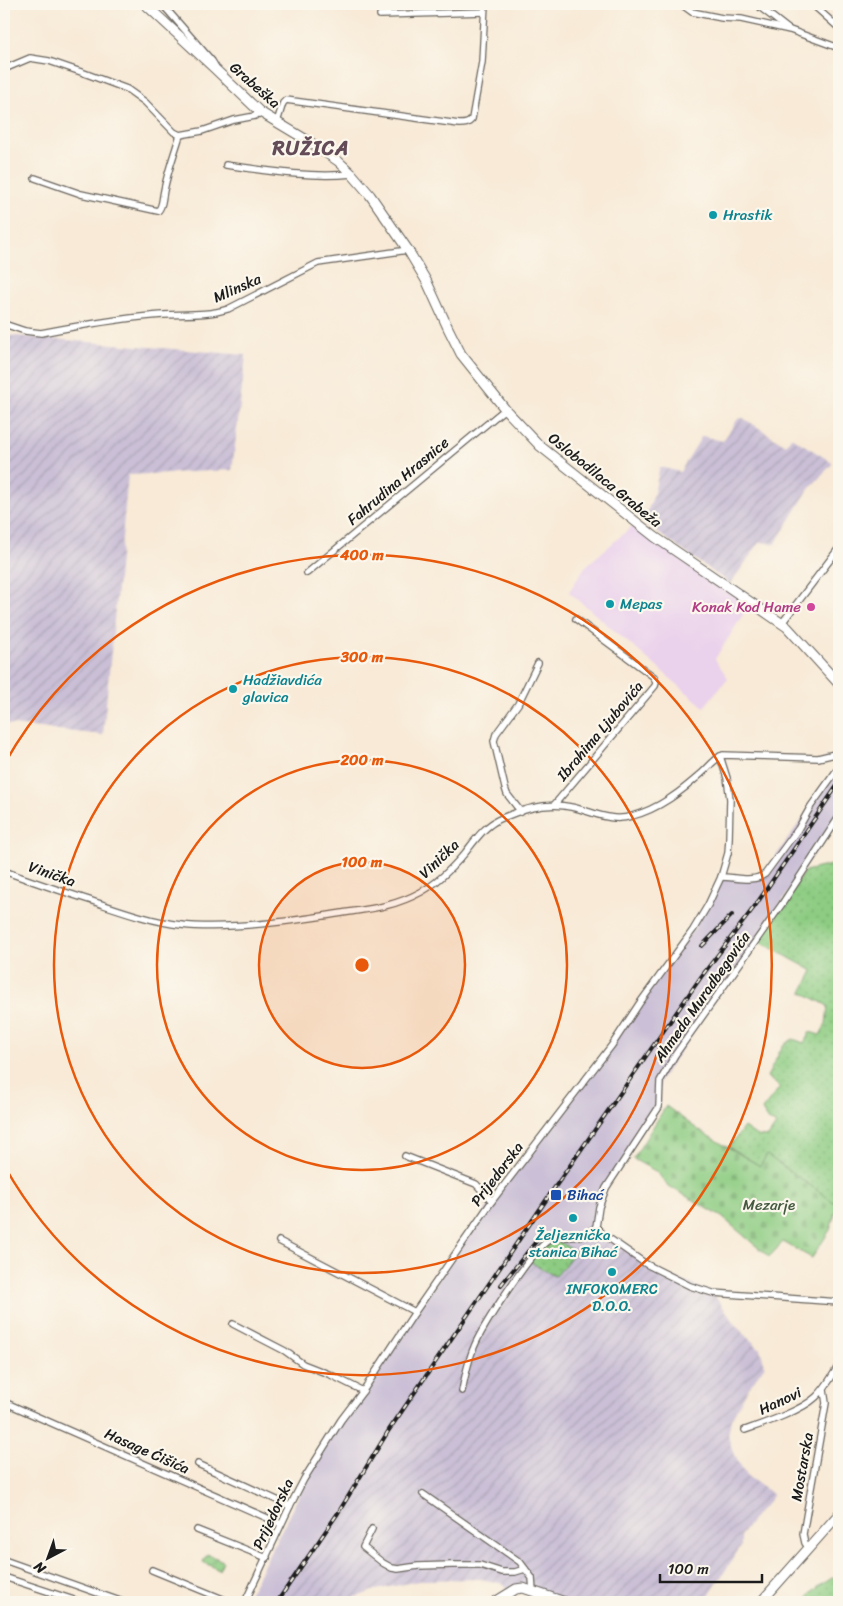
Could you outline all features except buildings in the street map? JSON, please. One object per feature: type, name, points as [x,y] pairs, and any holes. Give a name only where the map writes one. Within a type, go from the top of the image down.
[{"type":"street","name":"Grabeška","points":[[145,4],[260,112],[338,161],[352,174],[408,250]]},
{"type":"street","points":[[162,4],[212,61],[214,68]]},
{"type":"street","points":[[277,122],[283,103],[286,100],[459,124],[469,123],[472,119],[482,62],[485,4]]},
{"type":"street","points":[[682,4],[687,10],[700,14],[790,30],[839,48]]},
{"type":"street","points":[[756,4],[790,30]]},
{"type":"street","points":[[812,4],[839,28]]},
{"type":"street","points":[[380,15],[484,12]]},
{"type":"street","points":[[4,69],[30,58],[49,61],[84,73],[127,90],[145,102],[174,132],[180,135],[202,131],[234,120],[255,116],[260,112]]},
{"type":"street","points":[[35,178],[81,194],[158,211],[162,206],[169,171],[180,135]]},
{"type":"street","points":[[226,165],[299,174],[331,176],[352,174]]},
{"type":"street","name":"Mlinska","points":[[4,324],[25,331],[41,333],[150,316],[217,312],[274,286],[318,262],[408,250]]},
{"type":"street","name":"Oslobodilaca Grabeža","points":[[408,250],[427,282],[461,354],[505,409],[540,446],[610,504],[700,569],[782,623],[839,684]]},
{"type":"street","name":"Fahrudina Hrasnice","points":[[307,573],[505,409]]},
{"type":"street","points":[[782,623],[839,548]]},
{"type":"street","name":"Ibrahima Ljubovića","points":[[554,805],[656,683],[654,677],[576,619]]},
{"type":"street","points":[[521,812],[507,794],[494,741],[496,734],[518,704],[538,663]]},
{"type":"street","points":[[720,756],[818,758],[839,753]]},
{"type":"street","name":"Vinička","points":[[4,871],[111,908],[153,920],[181,925],[203,926],[274,922],[372,910],[398,903],[432,886],[464,854],[485,829],[500,819],[521,812],[554,805],[571,807],[618,819],[631,817],[673,796],[720,756]]},
{"type":"street","name":"Prijedorska","points":[[245,1602],[304,1479],[341,1420],[492,1202],[612,1045],[639,1004],[678,952],[708,905],[721,877],[728,853],[730,799],[727,778],[720,756]]},
{"type":"street","points":[[721,877],[752,879],[765,874],[798,829],[811,806],[839,767]]},
{"type":"street","name":"Ahmeda Muradbegovića","points":[[596,1227],[598,1212],[606,1188],[659,1107],[660,1082],[675,1055],[782,904],[839,817]]},
{"type":"street","points":[[405,1156],[476,1184],[492,1202]]},
{"type":"street","points":[[462,1391],[474,1347],[488,1322],[529,1261],[551,1239],[559,1236],[579,1236],[586,1234],[596,1227],[646,1264],[690,1286],[713,1293],[839,1302]]},
{"type":"street","points":[[279,1241],[415,1312]]},
{"type":"street","points":[[233,1324],[285,1351],[303,1364],[331,1375],[362,1391]]},
{"type":"street","name":"Hanovi","points":[[745,1430],[794,1411],[814,1399],[824,1390],[839,1365]]},
{"type":"street","name":"Mostarska","points":[[809,1548],[805,1543],[803,1534],[826,1402],[824,1390]]},
{"type":"street","name":"Hasage Ćišića","points":[[4,1402],[281,1524]]},
{"type":"street","points":[[198,1464],[290,1506]]},
{"type":"street","points":[[423,1494],[520,1562],[532,1578],[533,1590]]},
{"type":"street","points":[[761,1602],[839,1514]]},
{"type":"street","points":[[372,1529],[363,1548],[392,1568],[480,1565],[502,1572],[515,1572],[525,1569]]},
{"type":"street","points":[[198,1530],[267,1558]]},
{"type":"street","points":[[4,1560],[123,1602]]},
{"type":"street","points":[[152,1570],[230,1602]]},
{"type":"street","points":[[4,1576],[80,1602]]},
{"type":"street","points":[[495,1602],[516,1589],[523,1588],[564,1602]]},
{"type":"shaded area","points":[[4,335],[246,355],[232,470],[128,475],[103,735],[4,724]]},
{"type":"shaded area","points":[[743,418],[786,445],[791,437],[833,463],[809,489],[775,544],[760,542],[730,584],[643,522],[653,497],[660,467],[680,472],[702,436],[723,441],[738,419]]},
{"type":"shaded area","points":[[636,523],[751,602],[715,659],[728,678],[704,707],[569,592],[585,567]]},
{"type":"shaded area","points":[[839,767],[839,817],[660,1081],[660,1102],[606,1188],[596,1227],[586,1234],[575,1252],[549,1234],[483,1330],[461,1348],[357,1499],[280,1602],[245,1602],[321,1452],[492,1201],[564,1109],[693,930],[721,877],[761,877]]},
{"type":"shaded area","points":[[596,1227],[663,1273],[713,1293],[737,1327],[760,1349],[765,1365],[748,1389],[731,1419],[728,1436],[734,1455],[747,1476],[773,1494],[741,1535],[741,1546],[705,1602],[565,1602],[528,1589],[510,1592],[504,1584],[481,1579],[423,1580],[376,1590],[342,1602],[280,1602],[357,1499],[461,1348],[483,1330],[549,1234],[586,1234]]},
{"type":"green space","points":[[839,863],[839,1206],[767,1155],[760,1166],[729,1147],[744,1127],[757,1136],[768,1137],[776,1125],[767,1119],[762,1110],[780,1087],[767,1077],[783,1045],[793,1039],[804,1043],[810,1032],[820,1035],[826,1024],[828,1006],[802,992],[813,971],[757,940],[805,871]]},
{"type":"green space","name":"Mezarje","points":[[666,1106],[700,1131],[760,1166],[767,1155],[838,1205],[830,1230],[812,1258],[783,1242],[769,1257],[722,1217],[667,1185],[657,1172],[633,1159]]},
{"type":"green space","points":[[549,1234],[575,1252],[557,1275],[554,1276],[529,1261]]},
{"type":"green space","points":[[207,1554],[223,1561],[219,1570],[203,1562]]},
{"type":"green space","points":[[832,1578],[839,1578],[839,1602],[807,1602],[813,1591]]},
{"type":"railway","points":[[277,1602],[338,1513],[389,1430],[553,1190],[701,977],[755,906],[839,783]]},
{"type":"railway","points":[[702,946],[732,915]]},
{"type":"railway","points":[[501,1285],[538,1239]]},
{"type":"place","name":"Hrastik","points":[[713,215]]},
{"type":"place","name":"Mepas","points":[[610,604]]},
{"type":"place","name":"Konak Kod Hame","points":[[811,607]]},
{"type":"place","name":"Hadžiavdića glavica","points":[[233,689]]},
{"type":"place","name":"Bihać","points":[[556,1195]]},
{"type":"place","name":"Željeznička stanica Bihać","points":[[573,1218]]},
{"type":"place","name":"INFOKOMERC D.O.O.","points":[[612,1272]]},
{"type":"district","name":"RUŽICA","points":[[311,148]]}]
